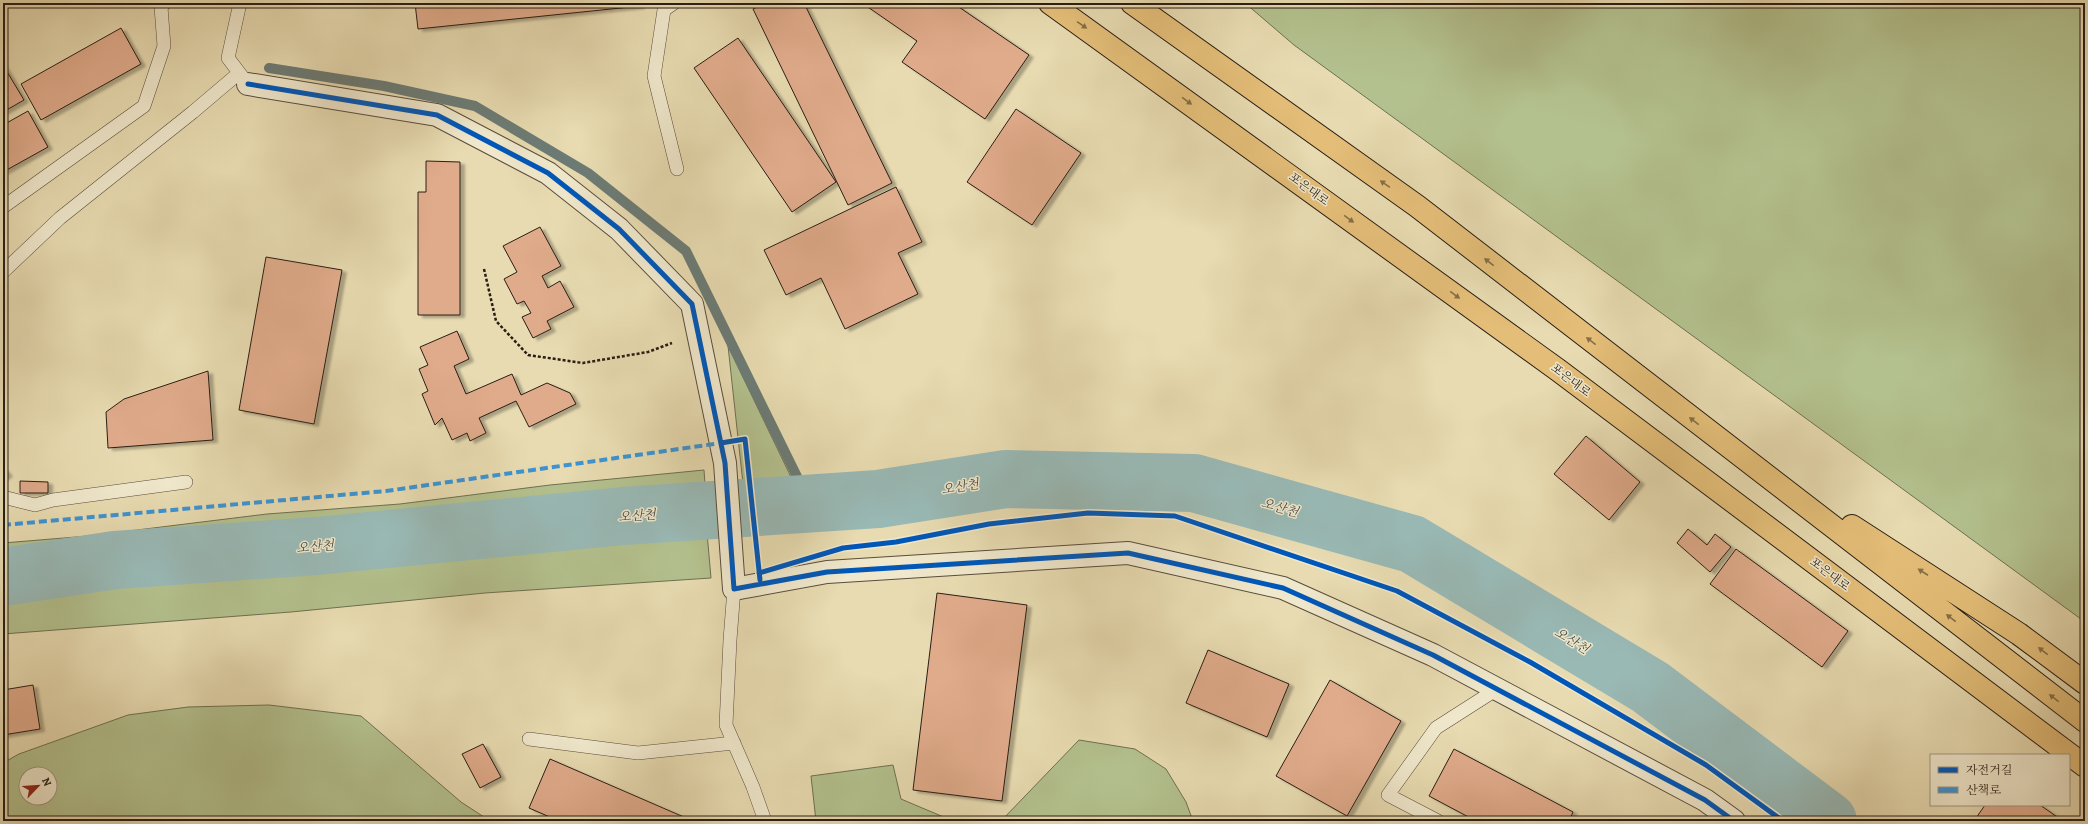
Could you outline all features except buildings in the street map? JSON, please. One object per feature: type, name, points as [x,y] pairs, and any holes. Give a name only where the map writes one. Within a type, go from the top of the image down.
[{"type":"highway","name":"포은대로","points":[[1050,3],[1558,370],[2069,754]]},
{"type":"highway","points":[[1132,3],[1417,206],[1725,445],[2085,721]]},
{"type":"highway","points":[[1725,445],[2019,634],[2085,683]]},
{"type":"highway","name":"포은대로","points":[[2070,755],[2085,766]]},
{"type":"street","points":[[244,78],[437,115],[548,173],[619,229],[692,304],[725,463],[734,588],[827,572],[1128,553],[1283,588],[1433,655],[1705,800],[1734,821]]},
{"type":"lane","points":[[3,207],[144,106],[164,46],[161,7],[166,3]]},
{"type":"lane","points":[[3,272],[60,218],[193,112],[244,78],[228,58],[240,3]]},
{"type":"lane","points":[[674,3],[664,10],[654,76],[677,169]]},
{"type":"lane","points":[[3,496],[35,505],[53,500],[186,482]]},
{"type":"lane","points":[[734,588],[726,725],[765,821]]},
{"type":"lane","points":[[1438,821],[1388,796],[1436,728],[1497,689]]},
{"type":"lane","points":[[529,739],[638,752],[734,742]]},
{"type":"path","points":[[484,269],[496,322],[528,355],[583,364],[648,352],[698,333]]},
{"type":"green space","points":[[1245,3],[2085,3],[2085,622],[1294,45]]},
{"type":"green space","points":[[728,346],[802,500],[745,502]]},
{"type":"green space","points":[[704,470],[706,499],[316,541],[115,553],[3,569],[3,543],[88,536],[267,514],[400,504],[550,485]]},
{"type":"green space","points":[[706,521],[711,578],[485,593],[291,612],[3,634],[3,586],[127,569]]},
{"type":"green space","points":[[269,705],[361,716],[461,802],[490,821],[3,821],[3,763],[19,754],[128,715],[188,707]]},
{"type":"green space","points":[[1079,740],[1135,749],[1166,769],[1186,802],[1193,821],[1001,821]]},
{"type":"green space","points":[[893,765],[901,799],[953,821],[816,821],[811,776]]},
{"type":"waterway","points":[[269,68],[384,86],[475,106],[588,173],[686,251],[810,503]]},
{"type":"waterway","name":"오산천","points":[[3,577],[115,560],[317,546],[623,516],[878,499],[1006,479],[1194,483],[1412,544],[1650,687],[1828,821]]},
{"type":"marked path","points":[[3,525],[386,491],[721,443]]},
{"type":"cycle path","points":[[248,84],[437,115],[548,173],[619,229],[692,304],[725,463],[734,589],[827,572],[1128,553],[1283,588],[1433,655],[1705,800],[1734,821]]},
{"type":"cycle path","points":[[721,443],[745,439],[760,580]]},
{"type":"cycle path","points":[[759,573],[843,548],[896,542],[989,524],[1088,513],[1175,516],[1397,591],[1530,662],[1706,765],[1783,821]]}]
